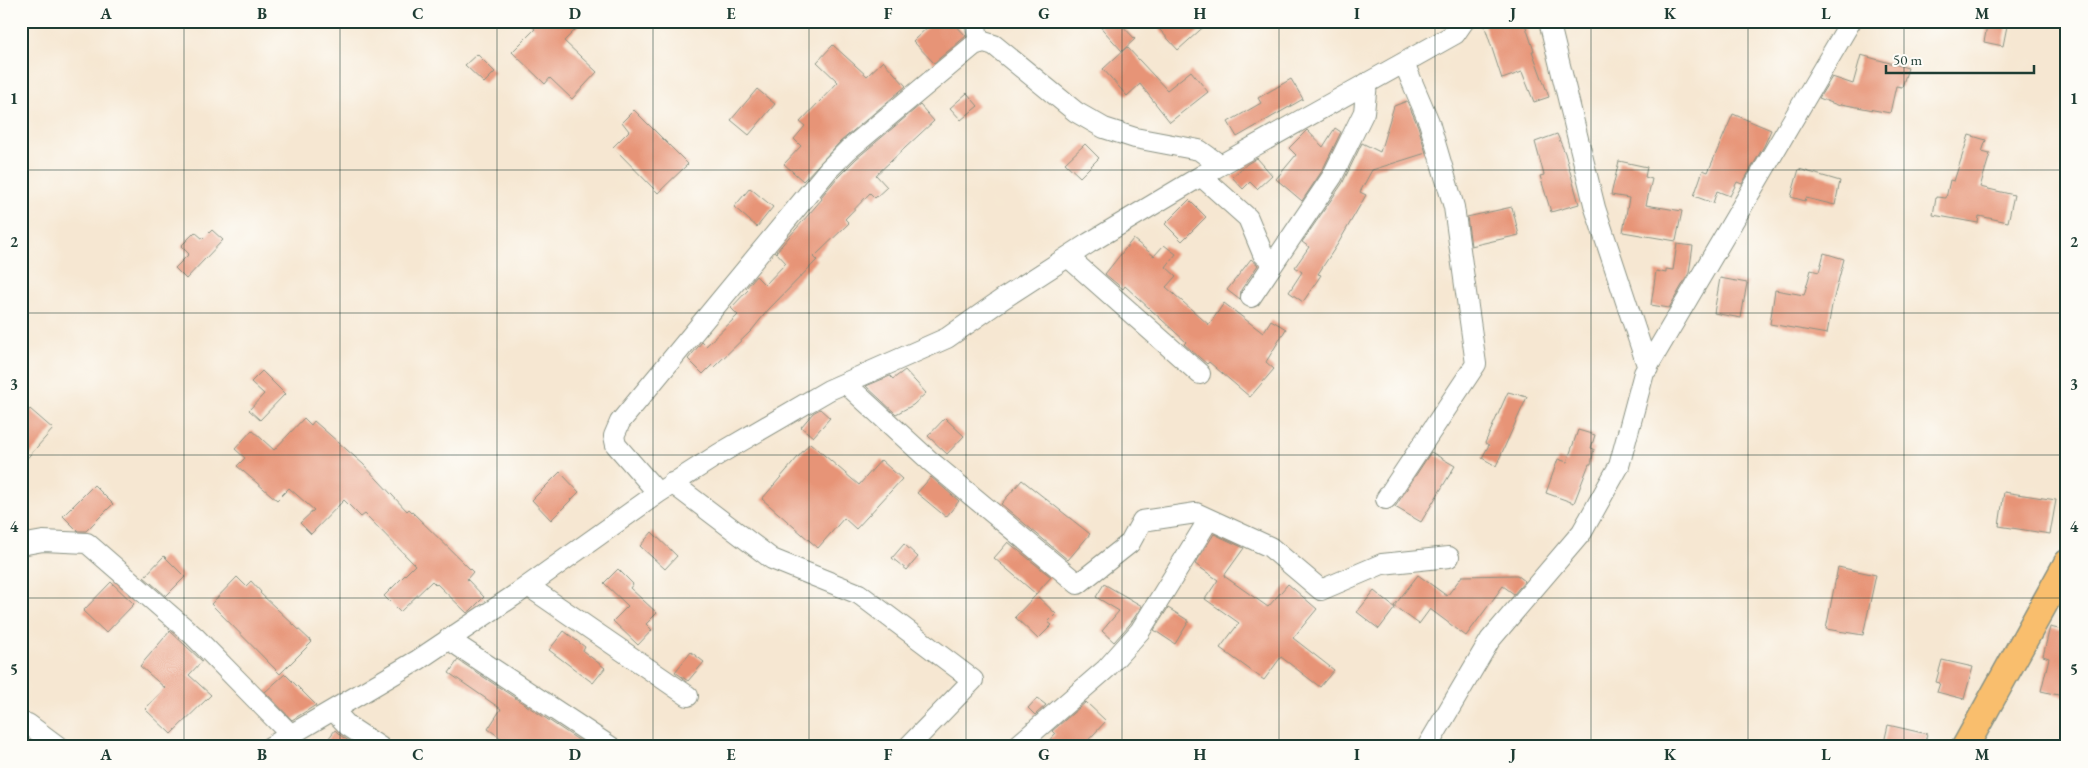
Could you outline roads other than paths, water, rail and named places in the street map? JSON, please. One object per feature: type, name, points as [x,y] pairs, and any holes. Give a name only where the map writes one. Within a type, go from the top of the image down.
[{"type":"main road","points":[[1964,747],[2067,563]]},
{"type":"street","points":[[975,21],[979,43]]},
{"type":"street","points":[[270,747],[448,639],[528,586],[665,488],[820,395],[947,338],[1004,298],[1068,257],[1201,176],[1455,34],[1464,21]]},
{"type":"street","points":[[1549,21],[1595,208],[1648,368]]},
{"type":"street","points":[[1432,746],[1490,640],[1582,532],[1619,466],[1644,373],[1852,21]]},
{"type":"street","points":[[908,747],[973,680],[859,594],[772,559],[665,488],[616,445],[614,436],[620,422],[828,170],[864,137],[970,48],[979,43],[994,45],[1076,112],[1104,128],[1135,138],[1200,150],[1220,165]]},
{"type":"street","points":[[1386,499],[1476,364],[1454,207],[1430,122],[1404,63]]},
{"type":"street","points":[[1251,297],[1332,177],[1364,112],[1367,83]]},
{"type":"street","points":[[1201,176],[1248,218],[1263,254],[1274,262]]},
{"type":"street","points":[[1068,257],[1200,374]]},
{"type":"street","points":[[845,383],[930,460],[1078,584],[1130,542],[1142,521],[1196,513],[1270,547],[1321,590],[1382,564],[1449,557]]},
{"type":"street","points":[[1016,747],[1106,669],[1140,631],[1209,520]]},
{"type":"street","points":[[21,545],[43,541],[87,543],[194,636],[291,735]]},
{"type":"street","points":[[528,586],[688,696]]},
{"type":"street","points":[[448,639],[610,747]]},
{"type":"street","points":[[333,710],[348,726],[380,747]]},
{"type":"street","points":[[21,724],[28,724],[59,747]]}]
